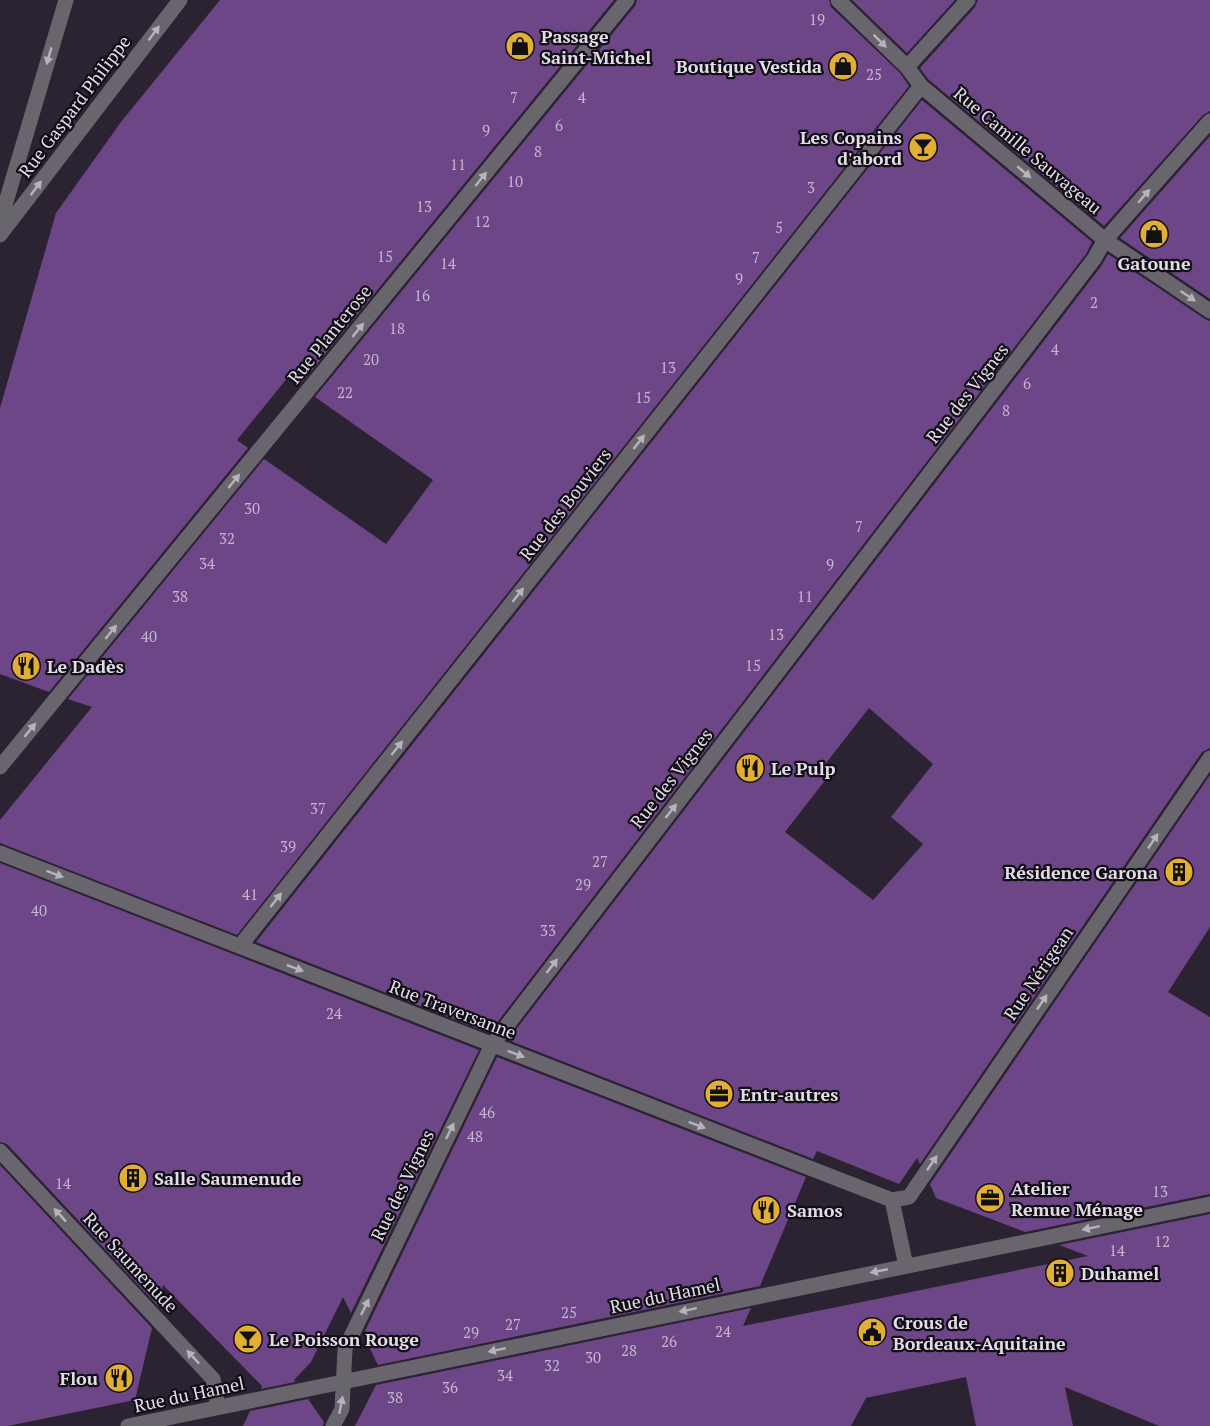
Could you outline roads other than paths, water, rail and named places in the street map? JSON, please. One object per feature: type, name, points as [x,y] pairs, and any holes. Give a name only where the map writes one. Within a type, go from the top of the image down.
[{"type":"street","name":"Rue Gaspard Philippe","points":[[0,222],[66,0]]},
{"type":"street","name":"Rue Gaspard Philippe","points":[[0,235],[180,0]]},
{"type":"street","name":"Rue Planterose","points":[[0,767],[627,0]]},
{"type":"street","name":"Rue Camille Sauvageau","points":[[838,0],[906,67],[921,86],[1105,240],[1210,311]]},
{"type":"street","points":[[906,67],[968,0]]},
{"type":"street","name":"Rue des Bouviers","points":[[240,946],[921,86]]},
{"type":"street","name":"Rue des Vignes","points":[[333,1426],[342,1409],[345,1349],[492,1045],[1087,269],[1105,240],[1210,121]]},
{"type":"street","name":"Rue Nérigean","points":[[892,1200],[909,1197],[1210,758]]},
{"type":"street","name":"Rue Traversanne","points":[[0,853],[892,1200]]},
{"type":"street","name":"Rue Saumenude","points":[[0,1151],[213,1379],[218,1407]]},
{"type":"street","points":[[892,1200],[906,1266]]},
{"type":"street","name":"Rue du Hamel","points":[[128,1426],[1210,1204]]},
{"type":"place","name":"Passage Saint-Michel","points":[[520,46]]},
{"type":"place","name":"Boutique Vestida","points":[[843,66]]},
{"type":"place","name":"Les Copains d'abord","points":[[923,147]]},
{"type":"place","name":"Gatoune","points":[[1154,234]]},
{"type":"place","name":"Le Dadès","points":[[26,666]]},
{"type":"place","name":"Le Pulp","points":[[750,768]]},
{"type":"place","name":"Résidence Garona","points":[[1179,872]]},
{"type":"place","name":"Entr-autres","points":[[719,1094]]},
{"type":"place","name":"Salle Saumenude","points":[[133,1178]]},
{"type":"place","name":"Atelier Remue Ménage","points":[[990,1198]]},
{"type":"place","name":"Samos","points":[[766,1210]]},
{"type":"place","name":"Duhamel","points":[[1060,1273]]},
{"type":"place","name":"Crous de Bordeaux-Aquitaine","points":[[872,1332]]},
{"type":"place","name":"Le Poisson Rouge","points":[[248,1339]]},
{"type":"place","name":"Flou","points":[[119,1378]]}]
